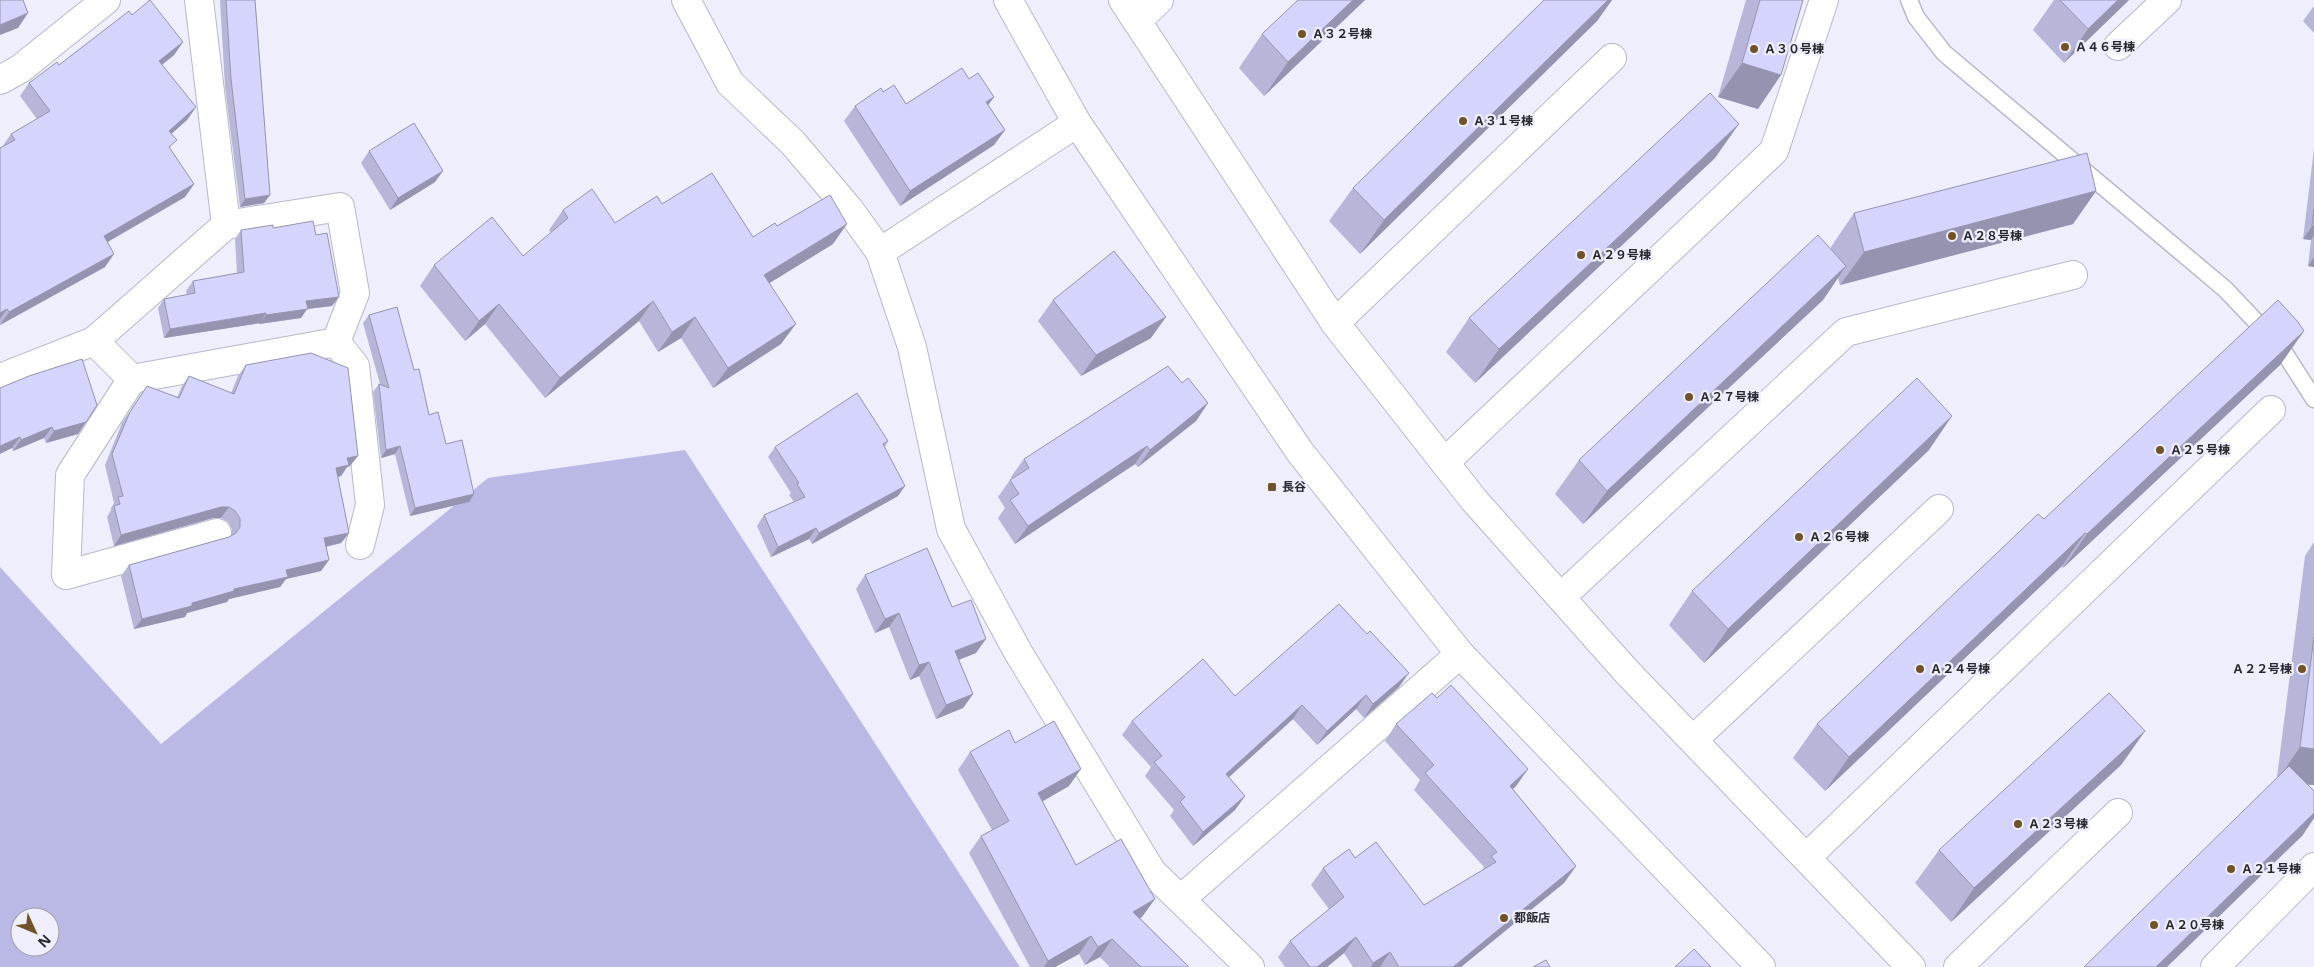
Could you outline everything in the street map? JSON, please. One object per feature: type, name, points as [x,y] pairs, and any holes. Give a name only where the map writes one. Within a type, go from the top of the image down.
[{"type":"street","points":[[0,80],[20,69],[106,0]]},
{"type":"street","points":[[199,0],[226,226]]},
{"type":"street","points":[[686,0],[730,83],[793,143],[849,209],[880,252],[912,347],[951,529],[1018,652],[1152,872],[1250,967]]},
{"type":"street","points":[[1008,0],[1077,123],[1300,452],[1460,654],[1762,967]]},
{"type":"street","points":[[1159,0],[1130,10],[1335,323],[1474,500],[1627,672],[1912,967]]},
{"type":"street","points":[[1444,462],[1774,151],[1824,0]]},
{"type":"street","points":[[2118,46],[2167,0]]},
{"type":"street","points":[[1335,323],[1612,58]]},
{"type":"street","points":[[880,252],[1077,123]]},
{"type":"street","points":[[0,378],[94,341],[226,226],[340,207],[355,293],[336,342]]},
{"type":"street","points":[[1561,597],[1846,332],[2073,275]]},
{"type":"street","points":[[94,341],[132,379]]},
{"type":"street","points":[[217,533],[66,574],[70,475],[132,379],[336,342]]},
{"type":"street","points":[[336,342],[355,366],[370,505],[360,545]]},
{"type":"street","points":[[1807,857],[2271,410]]},
{"type":"street","points":[[1693,740],[1939,510]]},
{"type":"street","points":[[1181,899],[1460,654]]},
{"type":"street","points":[[1958,967],[2118,813]]},
{"type":"street","points":[[2215,967],[2314,867]]},
{"type":"lane","points":[[1908,0],[1916,17],[1944,54],[2225,289],[2282,349],[2314,399]]},
{"type":"shaded area","points":[[685,450],[1020,967],[0,967],[0,567],[161,744],[488,478]]},
{"type":"building","points":[[0,0],[23,0],[28,13],[0,25]]},
{"type":"building","points":[[150,0],[183,42],[159,61],[196,107],[169,131],[177,140],[169,147],[194,184],[104,236],[114,254],[9,312],[7,309],[0,313],[0,148],[15,140],[11,134],[50,111],[29,83],[57,62],[59,65],[129,11],[132,15]]},
{"type":"building","points":[[226,0],[255,0],[270,195],[245,199],[231,79]]},
{"type":"building","points":[[1298,0],[1353,0],[1288,62],[1262,34]]},
{"type":"building","name":"Ａ３１号棟","points":[[1544,0],[1608,0],[1384,220],[1353,188]]},
{"type":"building","points":[[1760,0],[1803,0],[1781,75],[1742,63]]},
{"type":"building","points":[[2060,0],[2118,0],[2088,29]]},
{"type":"building","points":[[962,68],[969,79],[978,73],[994,97],[986,102],[1005,130],[910,191],[855,106],[881,88],[883,92],[894,85],[906,104]]},
{"type":"building","name":"Ａ２９号棟","points":[[1710,93],[1739,124],[1499,349],[1469,318]]},
{"type":"building","points":[[414,123],[443,171],[398,198],[369,151]]},
{"type":"building","points":[[2087,153],[2096,191],[1864,252],[1854,213]]},
{"type":"building","points":[[712,173],[753,237],[775,223],[777,226],[830,195],[847,224],[764,275],[796,324],[728,368],[695,317],[672,332],[653,301],[560,378],[499,304],[479,321],[434,265],[492,217],[523,256],[568,218],[563,210],[592,189],[615,223],[657,196],[662,204]]},
{"type":"building","points":[[2314,209],[2314,226],[2312,226]]},
{"type":"building","points":[[313,221],[316,235],[327,233],[339,297],[306,301],[308,309],[266,315],[266,313],[170,329],[164,299],[195,293],[193,281],[244,272],[241,230],[273,225],[273,228]]},
{"type":"building","name":"Ａ２７号棟","points":[[1818,235],[1846,266],[1607,491],[1579,460]]},
{"type":"building","points":[[1114,251],[1166,317],[1096,355],[1053,300]]},
{"type":"building","points":[[2278,300],[2304,331],[2087,534],[2085,533],[1849,757],[1817,724],[2038,514],[2044,519]]},
{"type":"building","points":[[397,307],[414,370],[419,369],[429,415],[438,412],[446,444],[462,440],[474,494],[415,508],[400,446],[386,450],[379,384],[389,388],[369,315]]},
{"type":"building","points":[[311,353],[348,368],[358,456],[347,458],[349,465],[336,468],[349,533],[324,538],[329,560],[286,570],[288,577],[234,589],[234,591],[192,603],[192,606],[142,619],[129,565],[229,537],[236,533],[240,527],[240,518],[229,507],[221,507],[121,535],[114,506],[120,504],[118,497],[123,496],[112,454],[130,412],[147,386],[179,398],[189,376],[234,394],[246,365]]},
{"type":"building","points":[[82,359],[97,405],[86,422],[54,431],[52,427],[21,440],[20,437],[0,446],[0,388],[29,376]]},
{"type":"building","points":[[1168,366],[1182,383],[1188,378],[1208,403],[1150,450],[1147,446],[1028,526],[1010,500],[1019,494],[1010,480],[1029,468],[1024,459]]},
{"type":"building","name":"Ａ２６号棟","points":[[1917,378],[1952,416],[1728,629],[1692,591]]},
{"type":"building","points":[[857,393],[888,441],[883,444],[905,486],[819,533],[816,528],[778,547],[764,515],[805,497],[797,484],[799,483],[775,447]]},
{"type":"building","points":[[927,548],[952,607],[971,600],[986,639],[955,651],[973,694],[946,705],[929,662],[919,665],[899,613],[885,619],[865,575]]},
{"type":"building","points":[[1339,604],[1367,634],[1370,631],[1409,673],[1373,704],[1366,695],[1327,731],[1302,705],[1226,774],[1245,796],[1203,832],[1180,802],[1185,797],[1154,762],[1162,756],[1132,721],[1203,659],[1235,696]]},
{"type":"building","points":[[2314,637],[2314,749],[2300,747]]},
{"type":"building","points":[[1451,685],[1528,769],[1510,786],[1576,866],[1453,967],[1399,967],[1390,952],[1373,963],[1356,937],[1317,967],[1310,967],[1290,941],[1344,897],[1323,868],[1349,849],[1355,858],[1376,842],[1424,905],[1496,862],[1491,856],[1497,852],[1425,773],[1434,765],[1396,724],[1432,693],[1437,698]]},
{"type":"building","name":"Ａ２３号棟","points":[[2109,693],[2145,731],[1974,888],[1939,850]]},
{"type":"building","points":[[1054,721],[1081,769],[1038,793],[1076,865],[1121,839],[1155,899],[1133,912],[1189,967],[1141,967],[1112,939],[1098,947],[1091,936],[1048,961],[981,836],[1009,821],[970,752],[1009,730],[1015,743]]},
{"type":"building","points":[[2289,766],[2314,791],[2314,813],[2156,967],[2084,967]]},
{"type":"building","points":[[1694,949],[1711,967],[1675,967]]},
{"type":"building","points":[[1546,960],[1550,967],[1533,967]]},
{"type":"place","name":"Ａ３２号棟","points":[[1302,34]]},
{"type":"place","name":"Ａ４６号棟","points":[[2065,47]]},
{"type":"place","name":"Ａ３０号棟","points":[[1754,49]]},
{"type":"place","name":"Ａ３１号棟","points":[[1463,121]]},
{"type":"place","name":"Ａ２８号棟","points":[[1952,236]]},
{"type":"place","name":"Ａ２９号棟","points":[[1581,255]]},
{"type":"place","name":"Ａ２７号棟","points":[[1689,397]]},
{"type":"place","name":"Ａ２５号棟","points":[[2160,450]]},
{"type":"place","name":"長谷","points":[[1272,487]]},
{"type":"place","name":"Ａ２６号棟","points":[[1799,537]]},
{"type":"place","name":"Ａ２４号棟","points":[[1920,669]]},
{"type":"place","name":"Ａ２２号棟","points":[[2302,669]]},
{"type":"place","name":"Ａ２３号棟","points":[[2018,824]]},
{"type":"place","name":"Ａ２１号棟","points":[[2231,869]]},
{"type":"place","name":"都飯店","points":[[1504,918]]},
{"type":"place","name":"Ａ２０号棟","points":[[2154,925]]}]
